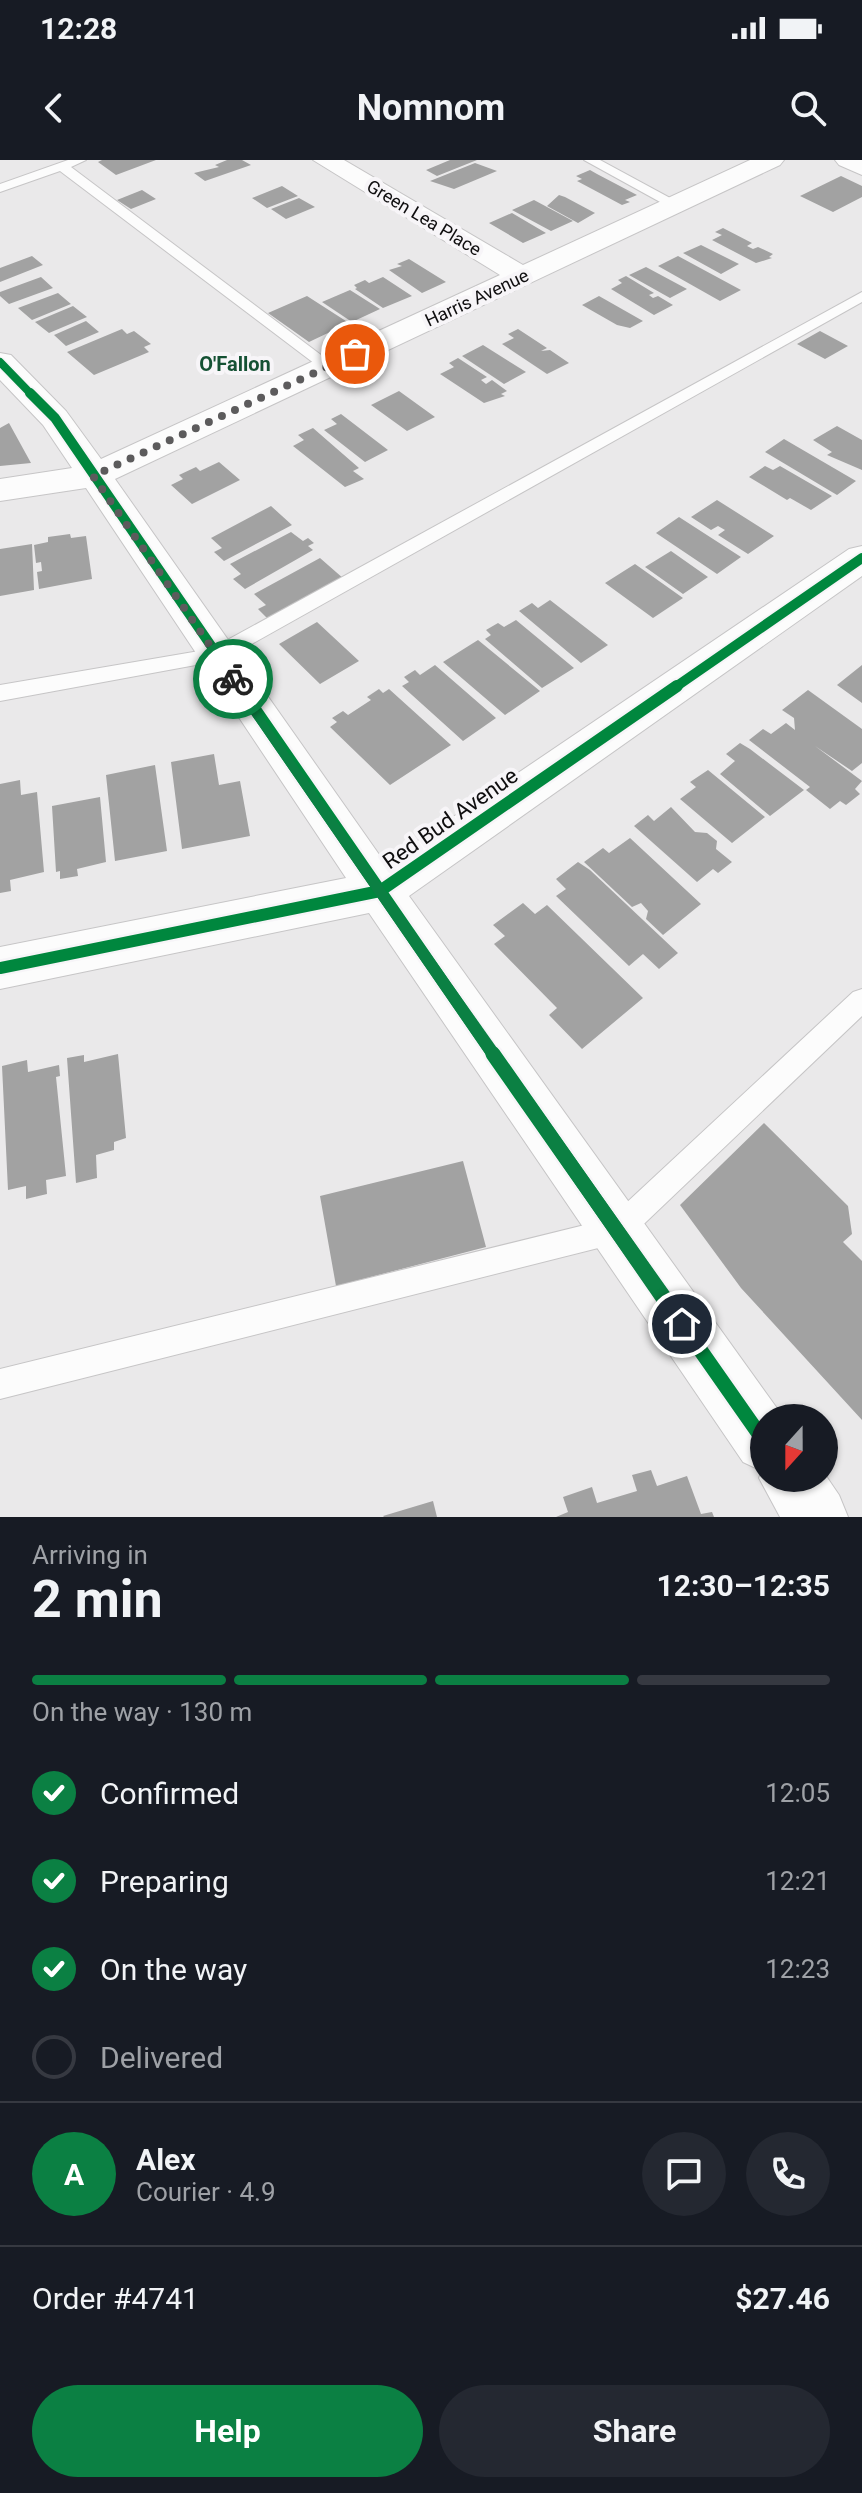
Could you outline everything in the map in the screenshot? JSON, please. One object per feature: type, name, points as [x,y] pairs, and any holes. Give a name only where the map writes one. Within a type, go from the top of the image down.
[{"type":"street","name":"Green Lea Place","points":[[326,160],[523,277]]},
{"type":"street","name":"Harris Avenue","points":[[0,490],[93,476],[771,160]]},
{"type":"street","points":[[848,160],[862,167]]},
{"type":"street","points":[[0,362],[55,418],[216,655],[750,1421]]},
{"type":"street","name":"Red Bud Avenue","points":[[0,968],[380,891],[862,558]]},
{"type":"street","points":[[800,1492],[817,1517]]},
{"type":"lane","points":[[0,188],[80,160]]},
{"type":"lane","points":[[590,160],[676,205]]},
{"type":"lane","points":[[61,166],[328,367]]},
{"type":"lane","points":[[0,693],[216,655],[862,296]]},
{"type":"lane","points":[[0,1384],[616,1231],[862,1000]]},
{"type":"building","points":[[156,160],[116,175],[98,162]]},
{"type":"building","points":[[227,160],[242,160],[251,165],[205,181],[194,173],[219,167],[215,165]]},
{"type":"building","points":[[450,160],[477,160],[437,176],[426,170]]},
{"type":"building","points":[[475,163],[497,171],[454,189],[430,181]]},
{"type":"building","points":[[590,170],[637,195],[625,200],[630,202],[622,205],[577,181],[582,179],[576,176]]},
{"type":"building","points":[[841,176],[862,186],[862,197],[833,212],[800,196]]},
{"type":"building","points":[[282,186],[298,196],[267,208],[252,198]]},
{"type":"building","points":[[142,190],[156,199],[131,209],[117,200]]},
{"type":"building","points":[[559,195],[595,213],[578,223],[547,206]]},
{"type":"building","points":[[299,198],[315,207],[286,219],[271,209]]},
{"type":"building","points":[[534,200],[573,221],[551,231],[512,210]]},
{"type":"building","points":[[512,213],[546,233],[523,243],[489,223]]},
{"type":"building","points":[[723,228],[752,243],[747,246],[773,254],[769,257],[772,258],[756,263],[712,240],[722,235],[715,232]]},
{"type":"building","points":[[701,245],[739,264],[721,274],[683,253]]},
{"type":"building","points":[[32,256],[43,265],[0,282],[0,268]]},
{"type":"building","points":[[678,256],[741,290],[720,301],[658,266]]},
{"type":"building","points":[[409,259],[446,282],[422,293],[389,270],[402,266],[397,264]]},
{"type":"building","points":[[646,267],[687,289],[670,298],[629,275]]},
{"type":"building","points":[[626,276],[654,293],[649,295],[653,298],[658,296],[673,305],[654,315],[611,289],[622,283],[618,280]]},
{"type":"building","points":[[41,277],[53,288],[9,304],[0,296],[0,292]]},
{"type":"building","points":[[383,277],[412,296],[383,308],[355,289],[354,285],[365,280],[369,283]]},
{"type":"building","points":[[350,290],[380,309],[352,322],[322,302]]},
{"type":"building","points":[[58,293],[71,304],[32,320],[18,308]]},
{"type":"building","points":[[307,296],[349,323],[309,342],[268,313]]},
{"type":"building","points":[[599,296],[643,321],[630,328],[617,325],[582,305]]},
{"type":"building","points":[[73,306],[87,317],[49,333],[35,322]]},
{"type":"building","points":[[86,321],[99,332],[66,346],[54,335]]},
{"type":"building","points":[[122,329],[127,334],[134,331],[151,344],[144,347],[149,352],[94,375],[67,352]]},
{"type":"building","points":[[518,329],[547,348],[541,351],[550,350],[569,363],[547,374],[502,344],[514,338],[508,334]]},
{"type":"building","points":[[820,331],[848,346],[825,359],[797,344]]},
{"type":"building","points":[[483,345],[526,372],[504,384],[462,356]]},
{"type":"building","points":[[458,358],[487,377],[481,380],[486,384],[492,380],[507,391],[501,394],[505,396],[484,403],[440,374],[454,367],[449,363]]},
{"type":"building","points":[[399,391],[435,417],[407,431],[371,405]]},
{"type":"building","points":[[341,414],[388,450],[365,462],[324,430],[337,424],[331,419]]},
{"type":"building","points":[[9,423],[31,463],[0,466],[0,428]]},
{"type":"building","points":[[837,426],[862,440],[862,470],[827,455],[832,452],[813,440]]},
{"type":"building","points":[[313,428],[359,468],[353,471],[364,479],[345,487],[293,446],[304,440],[298,435]]},
{"type":"building","points":[[784,439],[856,481],[837,495],[765,452]]},
{"type":"building","points":[[219,462],[240,480],[192,504],[171,485],[183,479],[179,475],[196,467],[200,471]]},
{"type":"building","points":[[765,466],[773,470],[780,466],[832,496],[811,510],[790,498],[787,500],[749,477]]},
{"type":"building","points":[[717,500],[774,536],[748,554],[718,535],[725,530],[718,526],[711,530],[691,517]]},
{"type":"building","points":[[271,506],[292,525],[224,561],[214,552],[222,548],[211,538]]},
{"type":"building","points":[[679,517],[741,557],[717,574],[656,533]]},
{"type":"building","points":[[291,532],[303,541],[308,538],[314,543],[308,546],[313,550],[245,589],[233,579],[241,574],[230,564]]},
{"type":"building","points":[[70,534],[71,538],[86,536],[92,579],[39,589],[37,572],[42,571],[41,562],[36,563],[34,545],[48,542],[48,537]]},
{"type":"building","points":[[32,544],[34,590],[0,596],[0,549]]},
{"type":"building","points":[[671,551],[708,577],[683,594],[645,567]]},
{"type":"building","points":[[320,558],[344,579],[269,620],[258,609],[266,605],[254,594]]},
{"type":"building","points":[[635,564],[683,598],[653,618],[605,583]]},
{"type":"building","points":[[550,600],[608,645],[581,663],[519,611],[532,603],[538,608]]},
{"type":"building","points":[[516,620],[574,668],[542,688],[485,639],[491,635],[486,630],[498,623],[504,627]]},
{"type":"building","points":[[317,622],[359,661],[320,684],[279,644]]},
{"type":"building","points":[[478,640],[540,691],[505,715],[443,662]]},
{"type":"building","points":[[435,665],[496,718],[463,741],[402,686],[409,682],[404,677],[415,670],[420,675]]},
{"type":"building","points":[[862,665],[862,703],[837,685]]},
{"type":"building","points":[[379,689],[383,693],[389,689],[451,745],[390,785],[330,727],[337,722],[332,718],[343,711],[348,715],[371,700],[367,697]]},
{"type":"building","points":[[808,690],[862,729],[862,763],[852,771],[815,746],[862,781],[855,789],[860,794],[846,805],[840,801],[830,809],[806,790],[810,787],[749,740],[763,729],[771,734],[786,723],[795,730],[794,718],[782,710]]},
{"type":"building","points":[[740,743],[804,790],[770,816],[720,774],[735,761],[726,754]]},
{"type":"building","points":[[214,754],[219,785],[240,781],[250,836],[182,849],[171,762]]},
{"type":"building","points":[[155,765],[167,851],[115,861],[106,775]]},
{"type":"building","points":[[708,770],[765,817],[732,843],[680,799],[696,787],[690,782]]},
{"type":"building","points":[[20,780],[21,795],[37,792],[44,872],[10,880],[11,891],[0,893],[0,784]]},
{"type":"building","points":[[100,797],[106,862],[77,869],[78,876],[60,879],[60,871],[56,872],[52,806]]},
{"type":"building","points":[[671,807],[695,832],[707,833],[717,841],[716,849],[732,862],[718,873],[713,869],[697,882],[634,826],[648,815],[654,821]]},
{"type":"building","points":[[630,838],[701,904],[663,935],[646,919],[648,911],[641,903],[632,907],[584,862],[603,848],[609,853]]},
{"type":"building","points":[[578,862],[678,953],[659,969],[643,954],[629,966],[556,896],[566,889],[556,879]]},
{"type":"building","points":[[523,903],[535,914],[547,905],[643,998],[582,1049],[549,1015],[557,1008],[494,944],[505,936],[493,925]]},
{"type":"building","points":[[118,1054],[126,1138],[114,1142],[114,1150],[96,1155],[97,1178],[76,1183],[67,1058],[84,1055],[84,1062]]},
{"type":"building","points":[[27,1060],[28,1072],[59,1065],[60,1076],[56,1077],[66,1176],[46,1180],[47,1194],[26,1199],[26,1186],[8,1190],[2,1066]]},
{"type":"building","points":[[764,1123],[848,1206],[852,1234],[843,1242],[862,1261],[862,1420],[741,1288],[680,1205]]},
{"type":"building","points":[[463,1161],[486,1247],[336,1286],[320,1196]]},
{"type":"building","points":[[651,1470],[657,1486],[687,1476],[701,1514],[712,1512],[714,1517],[556,1517],[568,1512],[563,1497],[592,1487],[597,1503],[637,1491],[632,1475]]},
{"type":"building","points":[[433,1501],[437,1517],[383,1516]]},
{"type":"cycle path","points":[[0,362],[55,418],[409,934],[750,1421]]},
{"type":"cycle path","points":[[0,968],[380,891],[862,558]]},
{"type":"way so far","points":[[233,679],[93,476],[355,354]]},
{"type":"district","name":"O'Fallon","points":[[235,364]]},
{"type":"route","points":[[233,679],[682,1324]]}]
